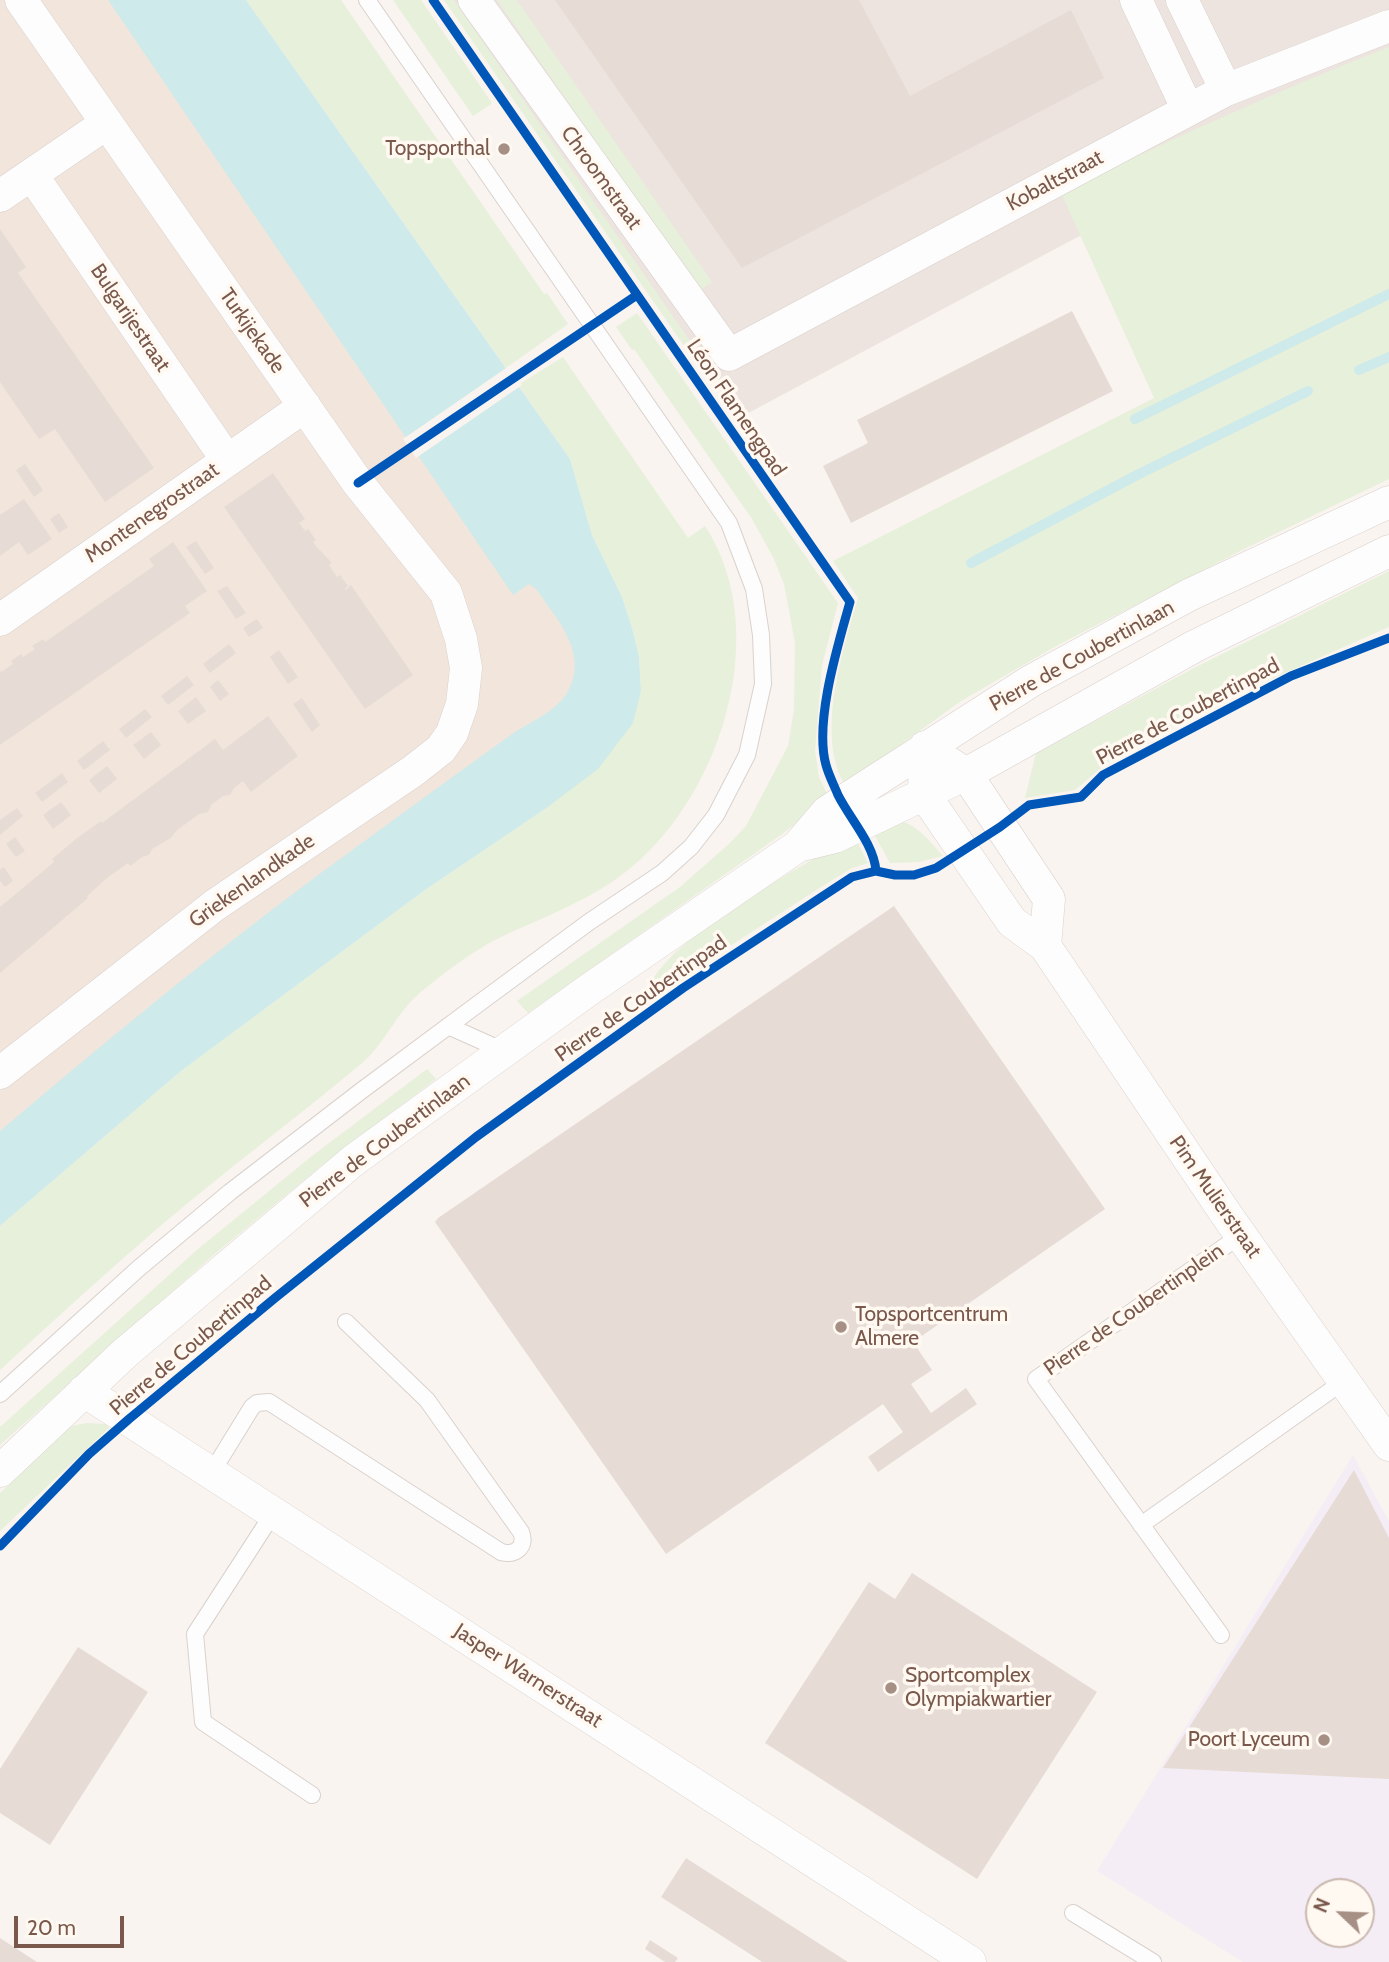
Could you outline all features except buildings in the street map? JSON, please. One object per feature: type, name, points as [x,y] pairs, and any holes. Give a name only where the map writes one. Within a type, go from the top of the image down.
[{"type":"street","name":"Turkijekade","points":[[22,0],[358,483],[446,593],[461,639],[466,668]]},
{"type":"street","name":"Chroomstraat","points":[[474,0],[729,355]]},
{"type":"street","points":[[1136,0],[1188,110]]},
{"type":"street","points":[[1182,0],[1226,90]]},
{"type":"street","name":"Kobaltstraat","points":[[729,355],[1226,90],[1389,26]]},
{"type":"street","points":[[0,196],[107,123]]},
{"type":"street","name":"Bulgarijestraat","points":[[32,175],[227,460]]},
{"type":"street","name":"Montenegrostraat","points":[[0,620],[305,406]]},
{"type":"street","name":"Pierre de Coubertinlaan","points":[[0,1471],[125,1353],[355,1160],[587,991],[798,846],[827,812],[1031,681],[1189,596],[1389,502]]},
{"type":"street","name":"Pierre de Coubertinlaan","points":[[798,846],[835,837],[966,774],[1195,646],[1389,551]]},
{"type":"street","name":"Griekenlandkade","points":[[0,1073],[215,905],[413,771],[441,748],[452,733],[462,704],[466,668]]},
{"type":"street","points":[[925,747],[966,774],[1049,899],[1045,946]]},
{"type":"street","points":[[924,794],[925,747]]},
{"type":"street","name":"Pim Mulierstraat","points":[[924,794],[1012,922],[1045,946],[1241,1235],[1389,1445]]},
{"type":"street","name":"Jasper Warnerstraat","points":[[84,1391],[970,1962]]},
{"type":"lane","points":[[0,1394],[139,1268],[229,1192],[589,922],[662,873],[716,815],[747,755],[763,684],[761,635],[754,589],[729,523],[367,0]]},
{"type":"lane","points":[[448,1026],[504,1051]]},
{"type":"lane","name":"Pierre de Coubertinplein","points":[[1221,1635],[1036,1379],[1241,1235]]},
{"type":"lane","points":[[212,1472],[251,1408],[269,1402],[501,1552],[510,1554],[518,1550],[523,1541],[520,1532],[427,1400],[346,1322]]},
{"type":"lane","points":[[1141,1525],[1344,1381]]},
{"type":"lane","points":[[274,1512],[195,1634],[203,1722],[312,1795]]},
{"type":"lane","points":[[1073,1913],[1153,1962]]},
{"type":"shaded area","points":[[0,0],[185,0],[626,657],[0,1182]]},
{"type":"shaded area","points":[[447,0],[1389,0],[1389,96],[1233,154],[739,418]]},
{"type":"shaded area","points":[[1353,1455],[1389,1521],[1389,1962],[1243,1962],[1097,1871]]},
{"type":"green space","points":[[246,0],[341,0],[544,294],[547,293],[568,324],[506,368]]},
{"type":"green space","points":[[393,0],[421,0],[492,103],[490,105],[473,116]]},
{"type":"green space","points":[[444,0],[454,0],[715,377],[712,386]]},
{"type":"green space","points":[[497,0],[517,0],[712,282],[699,291]]},
{"type":"green space","points":[[1389,47],[1389,479],[1248,547],[1058,645],[961,701],[845,785],[836,765],[832,718],[839,667],[858,598],[833,561],[1154,398],[1061,193],[1223,117]]},
{"type":"green space","points":[[637,313],[838,603],[822,665],[815,751],[819,777],[829,798],[528,1013],[517,1001],[680,887],[746,826],[788,746],[794,710],[795,643],[784,584],[752,519],[616,327]]},
{"type":"green space","points":[[563,357],[688,538],[705,526],[726,569],[735,615],[735,664],[726,713],[710,760],[686,804],[657,843],[623,874],[577,902],[486,945],[422,991],[405,1008],[361,1064],[165,1222],[0,1370],[0,1226],[181,1071],[425,890],[545,809],[641,691],[639,657],[632,628],[622,597],[592,535],[570,459],[518,385]]},
{"type":"green space","points":[[1389,571],[1389,627],[1208,707],[1107,763],[1075,790],[1025,798],[1036,753],[1196,667]]},
{"type":"green space","points":[[894,819],[916,828],[943,856],[919,862],[890,863],[870,827]]},
{"type":"green space","points":[[854,836],[868,863],[852,868],[821,887],[650,998],[648,990],[659,970],[707,926],[772,883]]},
{"type":"green space","points":[[427,1069],[436,1079],[320,1167],[210,1258],[0,1445],[0,1427],[198,1249],[312,1156]]},
{"type":"green space","points":[[106,1424],[109,1428],[0,1531],[0,1493],[71,1426]]},
{"type":"water","points":[[108,0],[246,0],[570,459],[592,535],[622,597],[632,628],[639,657],[641,691],[633,723],[598,769],[545,809],[425,890],[181,1071],[0,1226],[0,1131],[226,945],[494,747],[556,706],[567,693],[575,665],[568,638],[553,612],[529,584],[513,595]]},
{"type":"pier","points":[[509,366],[522,385],[416,458],[403,439]]},
{"type":"waterway","points":[[1135,419],[1389,294]]},
{"type":"waterway","points":[[1359,370],[1389,357]]},
{"type":"waterway","points":[[971,563],[1137,475],[1308,391]]},
{"type":"cycle path","name":"Léon Flamengpad","points":[[433,0],[850,602],[829,684],[823,747],[826,765],[838,795],[866,841],[876,871]]},
{"type":"cycle path","points":[[358,483],[637,295]]},
{"type":"cycle path","name":"Pierre de Coubertinpad","points":[[0,1546],[89,1454],[129,1419],[476,1137],[683,988],[852,877],[876,871],[914,875],[936,868],[1029,805],[1081,797],[1103,775],[1291,676],[1389,638]]},
{"type":"place","name":"Topsporthal","points":[[504,149]]},
{"type":"place","name":"Topsportcentrum Almere","points":[[841,1327]]},
{"type":"place","name":"Sportcomplex Olympiakwartier","points":[[891,1688]]},
{"type":"place","name":"Poort Lyceum","points":[[1324,1740]]}]
